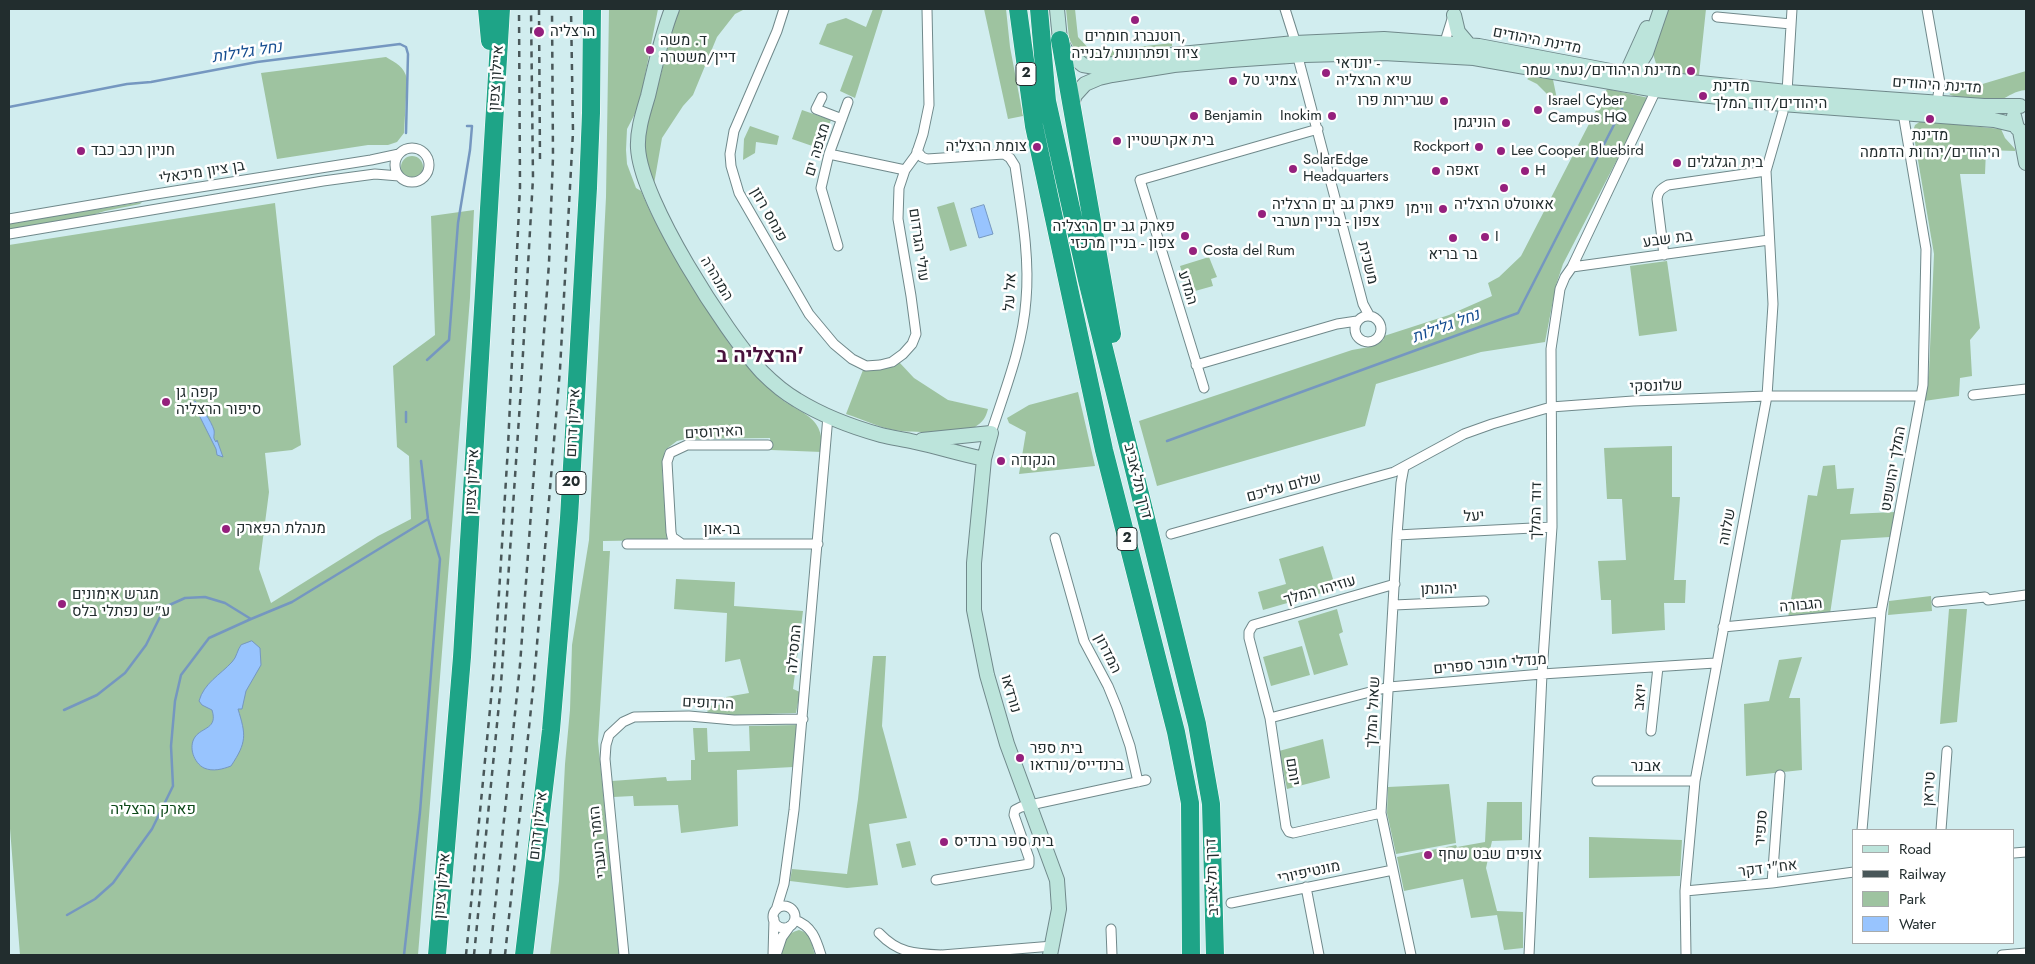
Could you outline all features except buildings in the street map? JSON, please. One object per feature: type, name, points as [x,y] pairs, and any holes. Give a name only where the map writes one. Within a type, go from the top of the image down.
[{"type":"highway","points":[[487,9],[493,136]]},
{"type":"highway","name":"איילון צפון","points":[[436,955],[462,657],[501,9]]},
{"type":"highway","name":"איילון דרום","points":[[524,955],[551,730],[569,518],[588,188],[592,9]]},
{"type":"highway","name":"דרך תל-אביב","points":[[1038,9],[1047,101],[1087,280],[1198,724],[1211,804],[1215,955]]},
{"type":"highway","name":"דרך תל-אביב","points":[[1019,16],[1034,126],[1104,450],[1176,732],[1190,803],[1191,955]]},
{"type":"highway","points":[[1060,40],[1139,492]]},
{"type":"street","name":"המנהרה","points":[[663,9],[663,32]]},
{"type":"street","name":"המנהרה","points":[[672,9],[663,32],[638,134],[640,161],[649,190],[680,250],[738,343],[762,372],[776,384],[796,400],[828,416],[882,436],[914,441],[984,459]]},
{"type":"street","name":"פנחס רוזן","points":[[778,26],[779,9]]},
{"type":"street","name":"פנחס רוזן","points":[[784,9],[734,131],[730,154],[735,180],[750,212],[809,314],[820,329],[852,359],[866,366],[892,362]]},
{"type":"street","name":"עולי הגרדום","points":[[892,362],[912,344],[916,334],[898,219],[898,188],[905,170],[917,151],[929,106],[927,9]]},
{"type":"street","points":[[1058,9],[1060,40]]},
{"type":"street","name":"משכית","points":[[1285,9],[1319,126],[1318,129],[1363,304],[1369,315]]},
{"type":"street","name":"שלווה","points":[[1686,955],[1685,891],[1694,781],[1767,396],[1773,304],[1766,171],[1783,112],[1792,9]]},
{"type":"street","points":[[1927,9],[1940,83],[1937,102]]},
{"type":"street","points":[[1624,79],[1646,53],[1660,10]]},
{"type":"street","points":[[1624,79],[1644,34],[1660,10]]},
{"type":"street","points":[[1455,12],[1458,32],[1469,46]]},
{"type":"street","points":[[1442,49],[1455,12]]},
{"type":"street","points":[[1717,17],[1791,24]]},
{"type":"street","name":"מדינת היהודים","points":[[1060,40],[1066,51],[1076,62],[1095,68],[1170,55],[1297,51],[1383,53],[1469,46],[1624,79]]},
{"type":"street","name":"מדינת היהודים","points":[[1442,49],[1474,58],[1660,85],[1902,113],[1994,120],[2020,130]]},
{"type":"street","name":"מדינת היהודים","points":[[1071,106],[1079,90],[1099,78],[1174,65],[1297,51]]},
{"type":"street","points":[[1646,53],[1647,62],[1660,85]]},
{"type":"street","name":"דוד המלך","points":[[1529,955],[1542,674],[1552,527],[1551,349],[1555,317],[1560,289],[1565,277],[1572,267],[1660,85]]},
{"type":"street","name":"מצפה ים","points":[[822,97],[816,110],[842,119]]},
{"type":"street","name":"מדינת היהודים","points":[[1785,98],[1937,102],[1984,106],[2023,104]]},
{"type":"street","name":"מצפה ים","points":[[838,246],[821,188],[829,154],[848,102]]},
{"type":"street","points":[[2023,104],[2015,113],[2026,163]]},
{"type":"street","name":"המלך יהושפט","points":[[1862,829],[1881,612],[1921,396],[1926,249],[1902,113]]},
{"type":"street","name":"המדע","points":[[1204,388],[1140,180],[1318,129]]},
{"type":"street","points":[[409,148],[418,149],[428,158],[429,166],[426,175],[418,181],[407,182],[399,176],[395,163],[400,154],[409,148]]},
{"type":"street","name":"אל על","points":[[917,151],[922,157],[928,159],[1004,154],[1010,158],[1015,166],[1027,279],[1026,302],[1015,358],[990,433]]},
{"type":"street","name":"בן ציון מיכאלי","points":[[9,219],[400,154]]},
{"type":"street","points":[[829,154],[905,170]]},
{"type":"street","points":[[1664,255],[1657,200],[1658,193],[1662,188],[1668,185],[1766,171]]},
{"type":"street","name":"בן ציון מיכאלי","points":[[9,234],[324,181],[374,174],[399,176]]},
{"type":"street","name":"בת שבע","points":[[1572,267],[1769,240]]},
{"type":"street","points":[[1196,366],[1337,324],[1357,321],[1369,315],[1379,321],[1381,329],[1377,338],[1373,341],[1362,341],[1358,338],[1354,330],[1357,321]]},
{"type":"street","points":[[1973,395],[2026,389]]},
{"type":"street","name":"שלונסקי","points":[[1404,467],[1464,434],[1551,407],[1634,401],[1767,396],[1921,396]]},
{"type":"street","name":"המסילה","points":[[775,955],[775,913],[784,884],[803,719],[828,416]]},
{"type":"street","name":"המנהרה","points":[[914,441],[990,433]]},
{"type":"street","name":"נורדאו","points":[[990,433],[984,459],[974,564],[974,610],[996,705],[1008,744],[1050,857],[1059,890],[1059,909],[1052,951]]},
{"type":"street","name":"האירוסים","points":[[682,544],[672,538],[671,532],[667,462],[670,453],[687,445],[768,445]]},
{"type":"street","name":"שלום עליכם","points":[[1171,534],[1394,472],[1404,467]]},
{"type":"street","name":"שאול המלך","points":[[1404,467],[1397,536],[1381,813],[1411,955]]},
{"type":"street","name":"יעל","points":[[1397,536],[1552,527]]},
{"type":"street","name":"המדרון","points":[[1030,804],[1142,781],[1108,686],[1084,641],[1055,538]]},
{"type":"street","name":"בר-און","points":[[627,544],[818,544]]},
{"type":"street","name":"עוזיהו המלך","points":[[1253,625],[1395,584]]},
{"type":"street","points":[[1937,602],[1985,597],[1988,600],[2026,595]]},
{"type":"street","name":"יהונתן","points":[[1394,605],[1484,602]]},
{"type":"street","name":"הגבורה","points":[[1723,627],[1881,612]]},
{"type":"street","name":"יותם","points":[[1253,625],[1249,632],[1249,638],[1270,718],[1286,827],[1289,832],[1293,833],[1381,813]]},
{"type":"street","name":"מנדלי מוכר ספרים","points":[[1270,718],[1389,687],[1542,674],[1715,663]]},
{"type":"street","name":"יואב","points":[[1651,731],[1658,667]]},
{"type":"street","name":"הרדופים","points":[[616,728],[634,717],[689,716],[734,720],[803,719]]},
{"type":"street","name":"הזמר העברי","points":[[616,728],[609,736],[605,759],[624,955]]},
{"type":"street","name":"טיראן","points":[[1941,829],[1947,751]]},
{"type":"street","name":"סנפיר","points":[[1772,883],[1780,775]]},
{"type":"street","name":"אבנר","points":[[1597,781],[1694,781]]},
{"type":"street","points":[[936,880],[1029,864],[1029,858],[1014,815],[1015,810],[1030,804]]},
{"type":"street","name":"מונטיפיורי","points":[[1231,904],[1393,870]]},
{"type":"street","name":"אח\"י דקר","points":[[1685,891],[1772,883],[1852,872]]},
{"type":"street","name":"המסילה","points":[[784,884],[791,909]]},
{"type":"street","points":[[1306,888],[1319,955]]},
{"type":"street","points":[[792,923],[795,914],[791,909],[785,906],[775,913],[775,922],[780,927],[792,923],[806,925],[811,930],[822,955]]},
{"type":"street","name":"המסילה","points":[[775,955],[782,937],[792,923]]},
{"type":"street","points":[[1110,929],[1112,955]]},
{"type":"street","points":[[879,933],[888,942],[902,951],[942,955],[1052,951]]},
{"type":"street","points":[[2002,955],[2026,953]]},
{"type":"green space","points":[[609,9],[658,9],[639,106],[627,129],[627,164],[636,188],[641,191],[651,214],[670,248],[728,342],[743,361],[771,390],[806,415],[819,428],[822,438],[822,452],[771,450],[770,438],[686,439],[677,441],[665,450],[662,469],[667,540],[603,541],[603,551],[610,551],[598,741],[619,955],[550,955],[559,881],[565,764],[570,710],[572,645],[589,540],[606,197]]},
{"type":"green space","points":[[681,9],[745,9],[735,14],[717,37],[693,95],[683,106],[662,138],[654,184],[644,161],[644,138],[677,14]]},
{"type":"green space","points":[[873,9],[883,9],[855,98],[840,91],[853,56],[819,44],[827,24],[846,18],[866,27]]},
{"type":"green space","points":[[984,9],[1006,9],[1010,47],[1023,116],[1008,119]]},
{"type":"green space","points":[[1066,9],[1075,9],[1078,37],[1092,52],[1172,43],[1172,46],[1100,59],[1083,56],[1076,52],[1069,38]]},
{"type":"green space","points":[[1666,9],[1706,9],[1699,75],[1668,72],[1657,67],[1651,47]]},
{"type":"green space","points":[[386,57],[402,68],[407,79],[404,133],[397,142],[388,145],[368,145],[277,159],[261,73]]},
{"type":"green space","points":[[2026,71],[2026,90],[2000,100],[1975,100],[1949,94]]},
{"type":"green space","points":[[1536,73],[1552,75],[1557,99],[1553,100],[1537,84],[1527,79]]},
{"type":"green space","points":[[1607,89],[1649,98],[1563,264],[1556,285],[1545,342],[1481,352],[1376,384],[1365,426],[1157,486],[1139,421],[1352,350],[1378,344],[1384,339],[1384,336],[1449,315],[1492,296],[1488,283],[1499,277],[1521,256]]},
{"type":"green space","points":[[802,110],[831,120],[821,149],[792,139]]},
{"type":"green space","points":[[1921,121],[2001,129],[2005,138],[2015,149],[2015,151],[1986,150],[1985,174],[1960,174],[1980,328],[1970,340],[1972,376],[1960,378],[1959,396],[1924,401],[1929,372],[1934,254],[1913,131],[1915,125]]},
{"type":"green space","points":[[750,126],[779,136],[777,145],[756,142],[755,153],[743,160],[744,139]]},
{"type":"green space","points":[[412,156],[420,159],[423,167],[420,175],[412,178],[404,175],[401,167],[404,159]]},
{"type":"green space","points":[[142,202],[86,217],[9,230],[9,224],[18,222]]},
{"type":"green space","points":[[954,202],[967,246],[950,251],[937,207]]},
{"type":"green space","name":"פארק הרצליה","points":[[275,203],[301,445],[292,450],[265,453],[269,492],[259,569],[271,603],[378,536],[411,519],[409,456],[397,447],[393,366],[435,335],[431,216],[474,210],[470,298],[418,955],[20,955],[9,816],[9,245]]},
{"type":"green space","points":[[1209,257],[1217,277],[1211,279],[1213,286],[1188,293],[1180,266]]},
{"type":"green space","points":[[1667,261],[1677,331],[1639,336],[1630,266]]},
{"type":"green space","points":[[899,362],[914,378],[948,400],[988,409],[984,419],[975,427],[969,429],[911,432],[888,429],[846,414],[863,370],[882,369]]},
{"type":"green space","points":[[1078,392],[1095,466],[1019,474],[1026,432],[1009,423],[1007,418],[1029,405]]},
{"type":"green space","points":[[1672,446],[1672,497],[1680,497],[1674,580],[1686,580],[1685,603],[1664,603],[1665,630],[1612,634],[1611,600],[1601,600],[1598,561],[1626,560],[1622,499],[1607,499],[1604,448]]},
{"type":"green space","points":[[1835,465],[1837,489],[1854,488],[1850,514],[1895,512],[1890,537],[1841,540],[1830,614],[1788,618],[1808,495],[1817,496],[1823,466]]},
{"type":"green space","points":[[1323,546],[1336,589],[1263,610],[1258,592],[1286,584],[1279,559]]},
{"type":"green space","points":[[676,579],[735,582],[734,606],[803,611],[793,689],[800,692],[796,713],[707,716],[708,706],[726,704],[726,697],[749,693],[740,659],[725,662],[727,613],[674,609]]},
{"type":"green space","points":[[1931,596],[1932,611],[1888,615],[1889,601]]},
{"type":"green space","points":[[1337,609],[1343,632],[1339,634],[1348,665],[1314,675],[1298,621]]},
{"type":"green space","points":[[1949,609],[1967,609],[1957,722],[1940,724]]},
{"type":"green space","points":[[1302,646],[1310,675],[1271,686],[1263,657]]},
{"type":"green space","points":[[873,656],[886,656],[882,726],[907,818],[869,824],[878,885],[847,888],[790,881],[792,869],[847,874],[858,799]]},
{"type":"green space","points":[[1802,657],[1789,698],[1800,698],[1802,770],[1746,776],[1744,704],[1769,701],[1779,660]]},
{"type":"green space","points":[[797,725],[800,730],[793,767],[737,770],[738,826],[681,833],[678,805],[634,806],[633,796],[613,797],[612,781],[666,777],[667,781],[691,780],[691,760],[695,760],[693,728],[707,728],[708,752],[750,751],[749,726]]},
{"type":"green space","points":[[1323,739],[1330,778],[1287,789],[1279,751]]},
{"type":"green space","points":[[1449,784],[1456,843],[1396,854],[1387,813],[1388,787]]},
{"type":"green space","points":[[1487,802],[1522,802],[1522,840],[1492,841],[1486,868],[1497,911],[1523,912],[1523,948],[1504,950],[1497,915],[1471,918],[1463,879],[1404,891],[1397,857],[1456,845],[1457,847],[1485,842]]},
{"type":"green space","points":[[1589,837],[1682,840],[1680,876],[1589,878]]},
{"type":"green space","points":[[910,841],[916,865],[902,868],[896,844]]},
{"type":"green space","points":[[799,930],[809,937],[815,955],[779,955],[785,939],[791,933]]},
{"type":"water","points":[[984,205],[993,234],[979,238],[971,209]]},
{"type":"water","points":[[195,401],[211,423],[214,430],[214,439],[216,442],[217,440],[223,457],[217,455],[216,449],[198,413],[198,409],[193,403]]},
{"type":"water","points":[[252,641],[260,648],[261,665],[246,691],[242,709],[238,709],[244,732],[240,751],[231,766],[214,770],[204,768],[195,759],[192,750],[195,737],[213,721],[212,710],[202,705],[199,701],[201,695],[208,684],[234,660],[241,645]]},
{"type":"waterway","name":"נחל גלילות","points":[[9,107],[127,84],[151,82],[257,62],[400,44],[406,47],[408,54],[406,133]]},
{"type":"waterway","name":"נחל גלילות","points":[[1167,441],[1518,313],[1622,109]]},
{"type":"waterway","points":[[427,360],[449,340],[458,223],[470,150],[472,126],[467,126]]},
{"type":"waterway","points":[[406,412],[406,422]]},
{"type":"waterway","points":[[404,955],[420,812],[440,559],[428,519],[421,461]]},
{"type":"waterway","points":[[67,915],[95,899],[113,883],[152,829],[173,786],[171,746],[175,701],[181,675],[209,638],[292,602],[428,519]]},
{"type":"waterway","points":[[64,710],[97,695],[125,673],[146,645],[165,607],[185,598],[205,597],[225,603],[251,619]]},
{"type":"railway","points":[[466,955],[495,658],[508,447],[520,187],[519,9]]},
{"type":"railway","points":[[474,955],[501,684],[521,388],[533,178],[531,9]]},
{"type":"railway","points":[[539,9],[540,162]]},
{"type":"railway","points":[[490,955],[520,665],[549,263],[553,157],[552,9]]},
{"type":"railway","points":[[505,955],[534,680],[560,369],[573,132],[571,9]]},
{"type":"place","name":"רוטנברג חומרים, ציוד ופתרונות לבנייה","points":[[1135,20]]},
{"type":"place","name":"הרצליה","points":[[539,32]]},
{"type":"place","name":"ד. משה דיין/משטרה","points":[[650,50]]},
{"type":"place","name":"מדינת היהודים/נעמי שמר","points":[[1691,71]]},
{"type":"place","name":"יונדאי - שיא הרצליה","points":[[1326,73]]},
{"type":"place","name":"צמיגי טל","points":[[1233,81]]},
{"type":"place","name":"מדינת היהודים/דוד המלך","points":[[1703,96]]},
{"type":"place","name":"שגרירות פרו","points":[[1444,101]]},
{"type":"place","name":"Israel Cyber Campus HQ","points":[[1538,110]]},
{"type":"place","name":"Benjamin","points":[[1194,116]]},
{"type":"place","name":"Inokim","points":[[1332,116]]},
{"type":"place","name":"מדינת היהודים/יהדות הדממה","points":[[1930,119]]},
{"type":"place","name":"הוניגמן","points":[[1506,123]]},
{"type":"place","name":"בית אקרשטיין","points":[[1117,141]]},
{"type":"place","name":"צומת הרצליה","points":[[1037,147]]},
{"type":"place","name":"Rockport","points":[[1479,147]]},
{"type":"place","name":"חניון רכב כבד","points":[[81,151]]},
{"type":"place","name":"Lee Cooper Bluebird","points":[[1501,151]]},
{"type":"place","name":"בית הגלגלים","points":[[1677,163]]},
{"type":"place","name":"SolarEdge Headquarters","points":[[1293,169]]},
{"type":"place","name":"זאפה","points":[[1436,171]]},
{"type":"place","name":"H","points":[[1525,171]]},
{"type":"place","name":"אאוטלט הרצליה","points":[[1504,188]]},
{"type":"place","name":"ווימן","points":[[1443,209]]},
{"type":"place","name":"פארק גב ים הרצליה צפון - בניין מערבי","points":[[1262,214]]},
{"type":"place","name":"פארק גב ים הרצליה צפון - בניין מרכזי","points":[[1185,236]]},
{"type":"place","name":"I","points":[[1485,237]]},
{"type":"place","name":"בר בריא","points":[[1453,238]]},
{"type":"place","name":"Costa del Rum","points":[[1193,251]]},
{"type":"place","name":"קפה גן סיפור הרצליה","points":[[166,402]]},
{"type":"place","name":"הנקודה","points":[[1001,461]]},
{"type":"place","name":"מנהלת הפארק","points":[[226,529]]},
{"type":"place","name":"מגרש אימונים ע\"ש נפתלי בלס","points":[[62,604]]},
{"type":"place","name":"בית ספר ברנדייס/נורדאו","points":[[1020,758]]},
{"type":"place","name":"בית ספר ברנדיס","points":[[944,842]]},
{"type":"place","name":"צופים שבט שחף","points":[[1428,855]]},
{"type":"district","name":"הרצליה ב'","points":[[760,357]]}]
